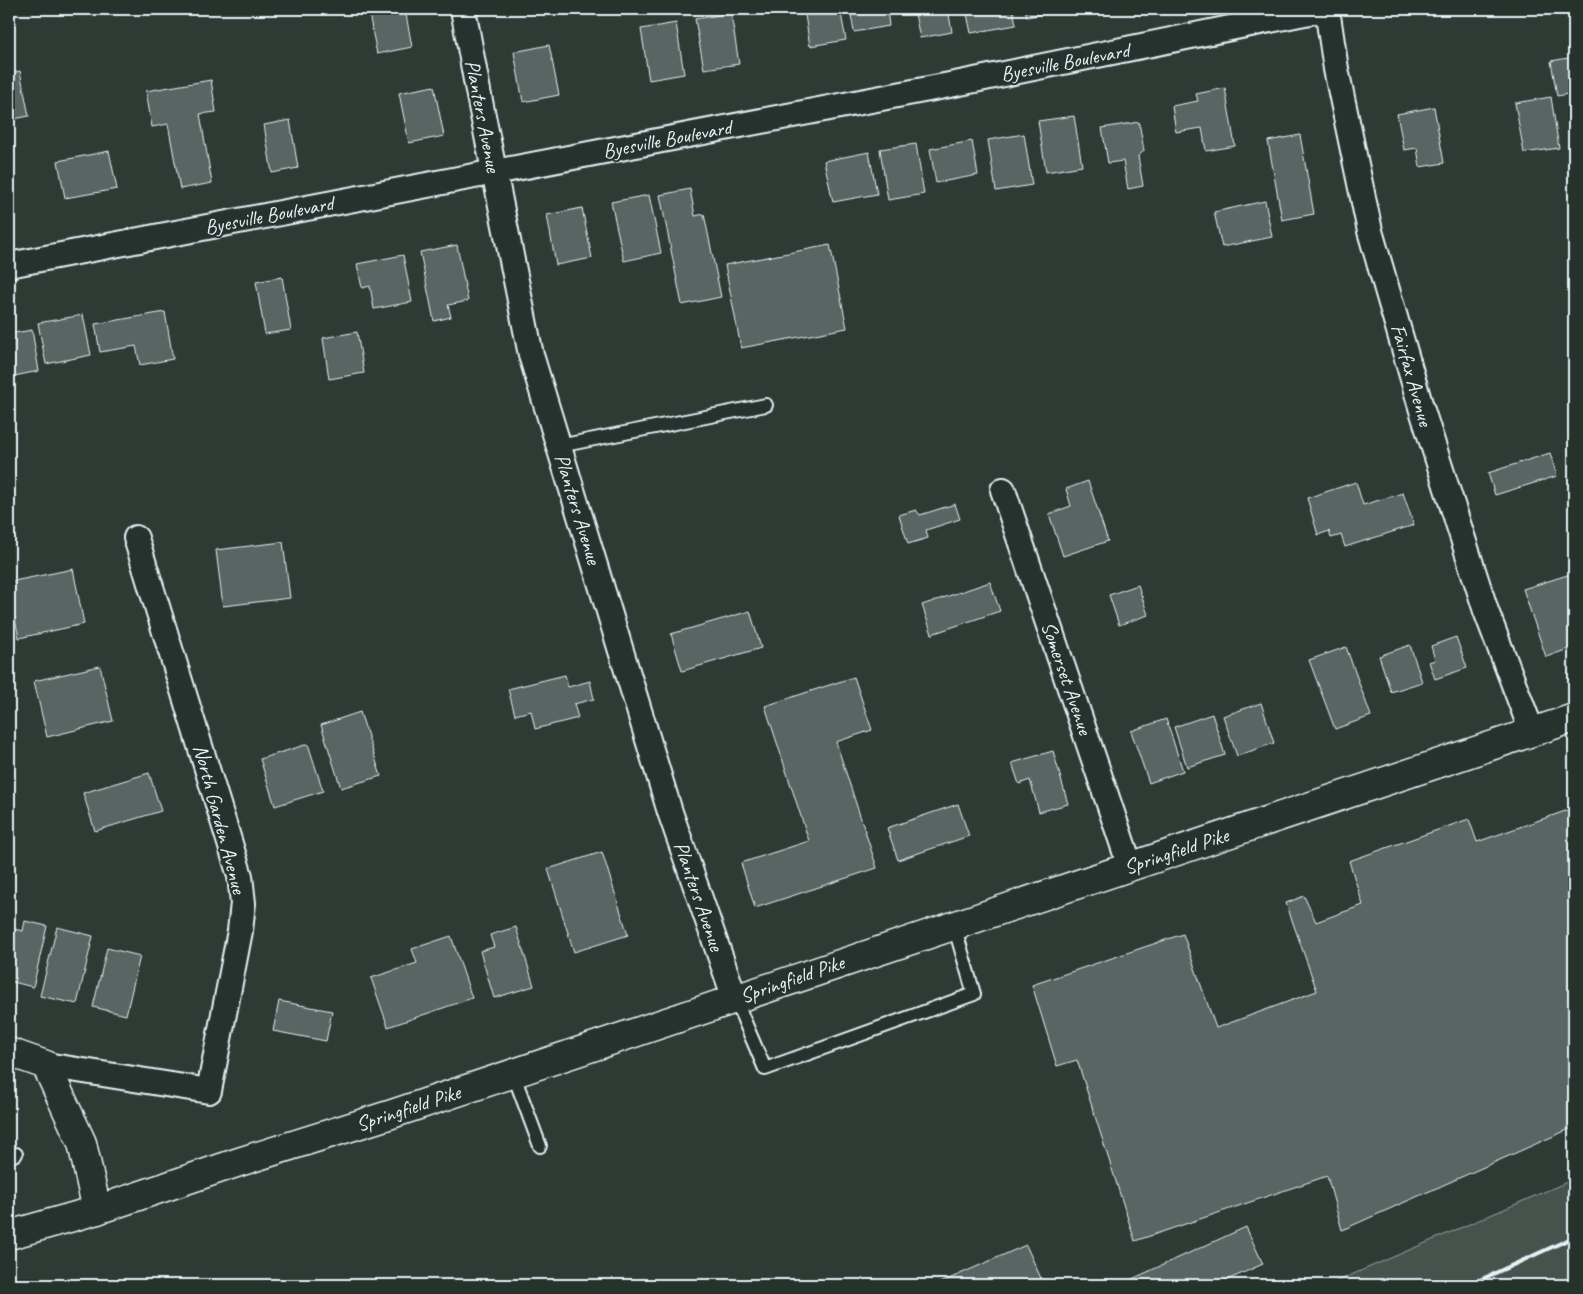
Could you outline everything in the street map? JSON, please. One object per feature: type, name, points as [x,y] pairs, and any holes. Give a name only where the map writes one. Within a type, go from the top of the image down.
[{"type":"main road","name":"Springfield Pike","points":[[9,1235],[97,1210],[238,1162],[392,1114],[1574,718]]},
{"type":"main road","points":[[9,1052],[46,1065],[82,1143],[97,1210]]},
{"type":"street","name":"Planters Avenue","points":[[463,9],[531,355],[670,812],[735,999]]},
{"type":"street","name":"Byesville Boulevard","points":[[9,265],[969,81],[1326,9]]},
{"type":"street","name":"Fairfax Avenue","points":[[1326,9],[1336,69],[1370,231],[1421,407],[1486,611],[1532,732]]},
{"type":"street","name":"Somerset Avenue","points":[[1003,490],[1130,866]]},
{"type":"street","name":"North Garden Avenue","points":[[46,1065],[209,1090],[240,931],[243,903],[240,876],[136,538]]},
{"type":"lane","points":[[559,446],[766,405]]},
{"type":"lane","points":[[735,999],[765,1069],[974,994],[954,925]]},
{"type":"lane","points":[[513,1073],[540,1146]]},
{"type":"shaded area","points":[[1574,1179],[1574,1285],[1328,1285]]},
{"type":"building","points":[[368,9],[405,9],[412,47],[377,54]]},
{"type":"building","points":[[804,9],[840,9],[846,40],[810,46]]},
{"type":"building","points":[[850,9],[887,9],[889,26],[854,32]]},
{"type":"building","points":[[914,9],[948,9],[952,32],[920,38]]},
{"type":"building","points":[[966,9],[1013,9],[1016,25],[971,33]]},
{"type":"building","points":[[1025,9],[1047,9],[1048,13],[1027,17]]},
{"type":"building","points":[[731,13],[739,64],[704,69],[695,19]]},
{"type":"building","points":[[676,23],[684,74],[649,80],[641,29]]},
{"type":"building","points":[[549,45],[559,95],[523,102],[514,52]]},
{"type":"building","points":[[1574,57],[1574,93],[1557,96],[1551,61]]},
{"type":"building","points":[[20,71],[29,116],[9,120],[9,74]]},
{"type":"building","points":[[211,80],[216,112],[200,114],[212,183],[180,189],[168,124],[152,127],[146,91]]},
{"type":"building","points":[[434,86],[444,136],[409,143],[399,93]]},
{"type":"building","points":[[1225,88],[1235,146],[1206,151],[1202,128],[1176,132],[1172,106],[1198,101],[1196,94]]},
{"type":"building","points":[[1551,97],[1559,148],[1524,153],[1515,103]]},
{"type":"building","points":[[1434,107],[1444,163],[1420,167],[1417,148],[1404,150],[1397,114]]},
{"type":"building","points":[[1074,116],[1082,166],[1046,172],[1038,121]]},
{"type":"building","points":[[290,120],[298,168],[272,173],[264,125]]},
{"type":"building","points":[[1139,122],[1144,151],[1138,156],[1143,186],[1128,189],[1123,161],[1108,163],[1102,128]]},
{"type":"building","points":[[1024,134],[1032,185],[996,191],[988,140]]},
{"type":"building","points":[[1300,135],[1314,214],[1282,220],[1268,141]]},
{"type":"building","points":[[972,141],[978,175],[936,183],[930,149]]},
{"type":"building","points":[[916,144],[924,194],[888,200],[880,149]]},
{"type":"building","points":[[109,151],[117,189],[65,198],[58,161]]},
{"type":"building","points":[[869,152],[877,194],[833,202],[824,161]]},
{"type":"building","points":[[690,189],[695,216],[704,214],[721,297],[682,305],[660,195]]},
{"type":"building","points":[[649,195],[661,253],[624,261],[611,202]]},
{"type":"building","points":[[1265,201],[1272,237],[1222,247],[1214,212]]},
{"type":"building","points":[[582,208],[592,258],[556,265],[547,215]]},
{"type":"building","points":[[457,245],[468,301],[448,305],[451,317],[434,321],[420,252]]},
{"type":"building","points":[[830,245],[847,328],[741,348],[725,265]]},
{"type":"building","points":[[403,255],[412,302],[374,309],[370,286],[362,288],[357,264]]},
{"type":"building","points":[[282,277],[291,330],[265,334],[256,282]]},
{"type":"building","points":[[165,312],[173,359],[140,365],[136,346],[100,352],[95,324]]},
{"type":"building","points":[[83,315],[91,355],[46,364],[38,323]]},
{"type":"building","points":[[32,330],[39,371],[9,377],[9,334]]},
{"type":"building","points":[[357,332],[364,373],[329,379],[323,338]]},
{"type":"building","points":[[1550,453],[1557,476],[1495,495],[1488,473]]},
{"type":"building","points":[[1088,481],[1108,541],[1063,556],[1049,514],[1071,506],[1066,489]]},
{"type":"building","points":[[1356,482],[1363,505],[1403,493],[1414,525],[1345,547],[1341,535],[1331,538],[1329,531],[1318,535],[1307,498]]},
{"type":"building","points":[[955,504],[960,519],[926,530],[928,538],[908,544],[899,515],[916,510],[920,515]]},
{"type":"building","points":[[283,542],[290,598],[223,606],[216,550]]},
{"type":"building","points":[[73,569],[84,624],[19,638],[9,591],[9,582]]},
{"type":"building","points":[[1574,573],[1574,647],[1546,657],[1523,589]]},
{"type":"building","points":[[990,582],[1000,611],[932,634],[922,605]]},
{"type":"building","points":[[1138,585],[1148,615],[1119,625],[1109,595]]},
{"type":"building","points":[[750,611],[761,648],[682,671],[671,634]]},
{"type":"building","points":[[1456,637],[1467,668],[1435,679],[1429,662],[1435,660],[1431,646]]},
{"type":"building","points":[[1410,645],[1422,682],[1391,692],[1379,656]]},
{"type":"building","points":[[1346,647],[1371,716],[1335,729],[1309,660]]},
{"type":"building","points":[[100,666],[113,721],[47,737],[34,681]]},
{"type":"building","points":[[565,675],[568,687],[590,681],[594,699],[574,704],[578,718],[535,729],[531,711],[515,715],[508,689]]},
{"type":"building","points":[[854,677],[872,730],[836,742],[877,868],[755,908],[741,863],[809,841],[765,706]]},
{"type":"building","points":[[1261,703],[1274,743],[1237,756],[1223,716]]},
{"type":"building","points":[[360,712],[381,776],[341,788],[321,725]]},
{"type":"building","points":[[1212,714],[1225,755],[1187,767],[1174,727]]},
{"type":"building","points":[[1166,719],[1183,771],[1149,783],[1131,731]]},
{"type":"building","points":[[308,744],[323,791],[275,806],[260,759]]},
{"type":"building","points":[[1053,751],[1068,804],[1039,812],[1030,780],[1019,784],[1012,763]]},
{"type":"building","points":[[149,773],[161,811],[95,831],[83,793]]},
{"type":"building","points":[[958,804],[969,836],[898,860],[887,828]]},
{"type":"building","points":[[1574,808],[1574,1127],[1342,1230],[1327,1176],[1135,1241],[1077,1060],[1057,1066],[1032,985],[1183,934],[1216,1028],[1317,991],[1286,903],[1304,896],[1316,922],[1363,905],[1349,861],[1469,819],[1477,842]]},
{"type":"building","points":[[602,852],[628,935],[574,952],[548,869]]},
{"type":"building","points":[[25,921],[47,926],[33,987],[9,981],[9,928],[23,931]]},
{"type":"building","points":[[57,927],[93,936],[77,1004],[40,996]]},
{"type":"building","points":[[516,927],[534,986],[494,998],[480,951],[494,947],[490,935]]},
{"type":"building","points":[[451,936],[472,998],[388,1027],[371,978],[417,963],[412,949]]},
{"type":"building","points":[[107,948],[140,956],[126,1015],[93,1007]]},
{"type":"building","points":[[279,1001],[332,1011],[326,1041],[273,1031]]},
{"type":"building","points":[[1246,1227],[1263,1264],[1216,1285],[1119,1285]]},
{"type":"building","points":[[1026,1245],[1044,1285],[935,1285]]},
{"type":"railway","points":[[1469,1285],[1574,1237]]}]
